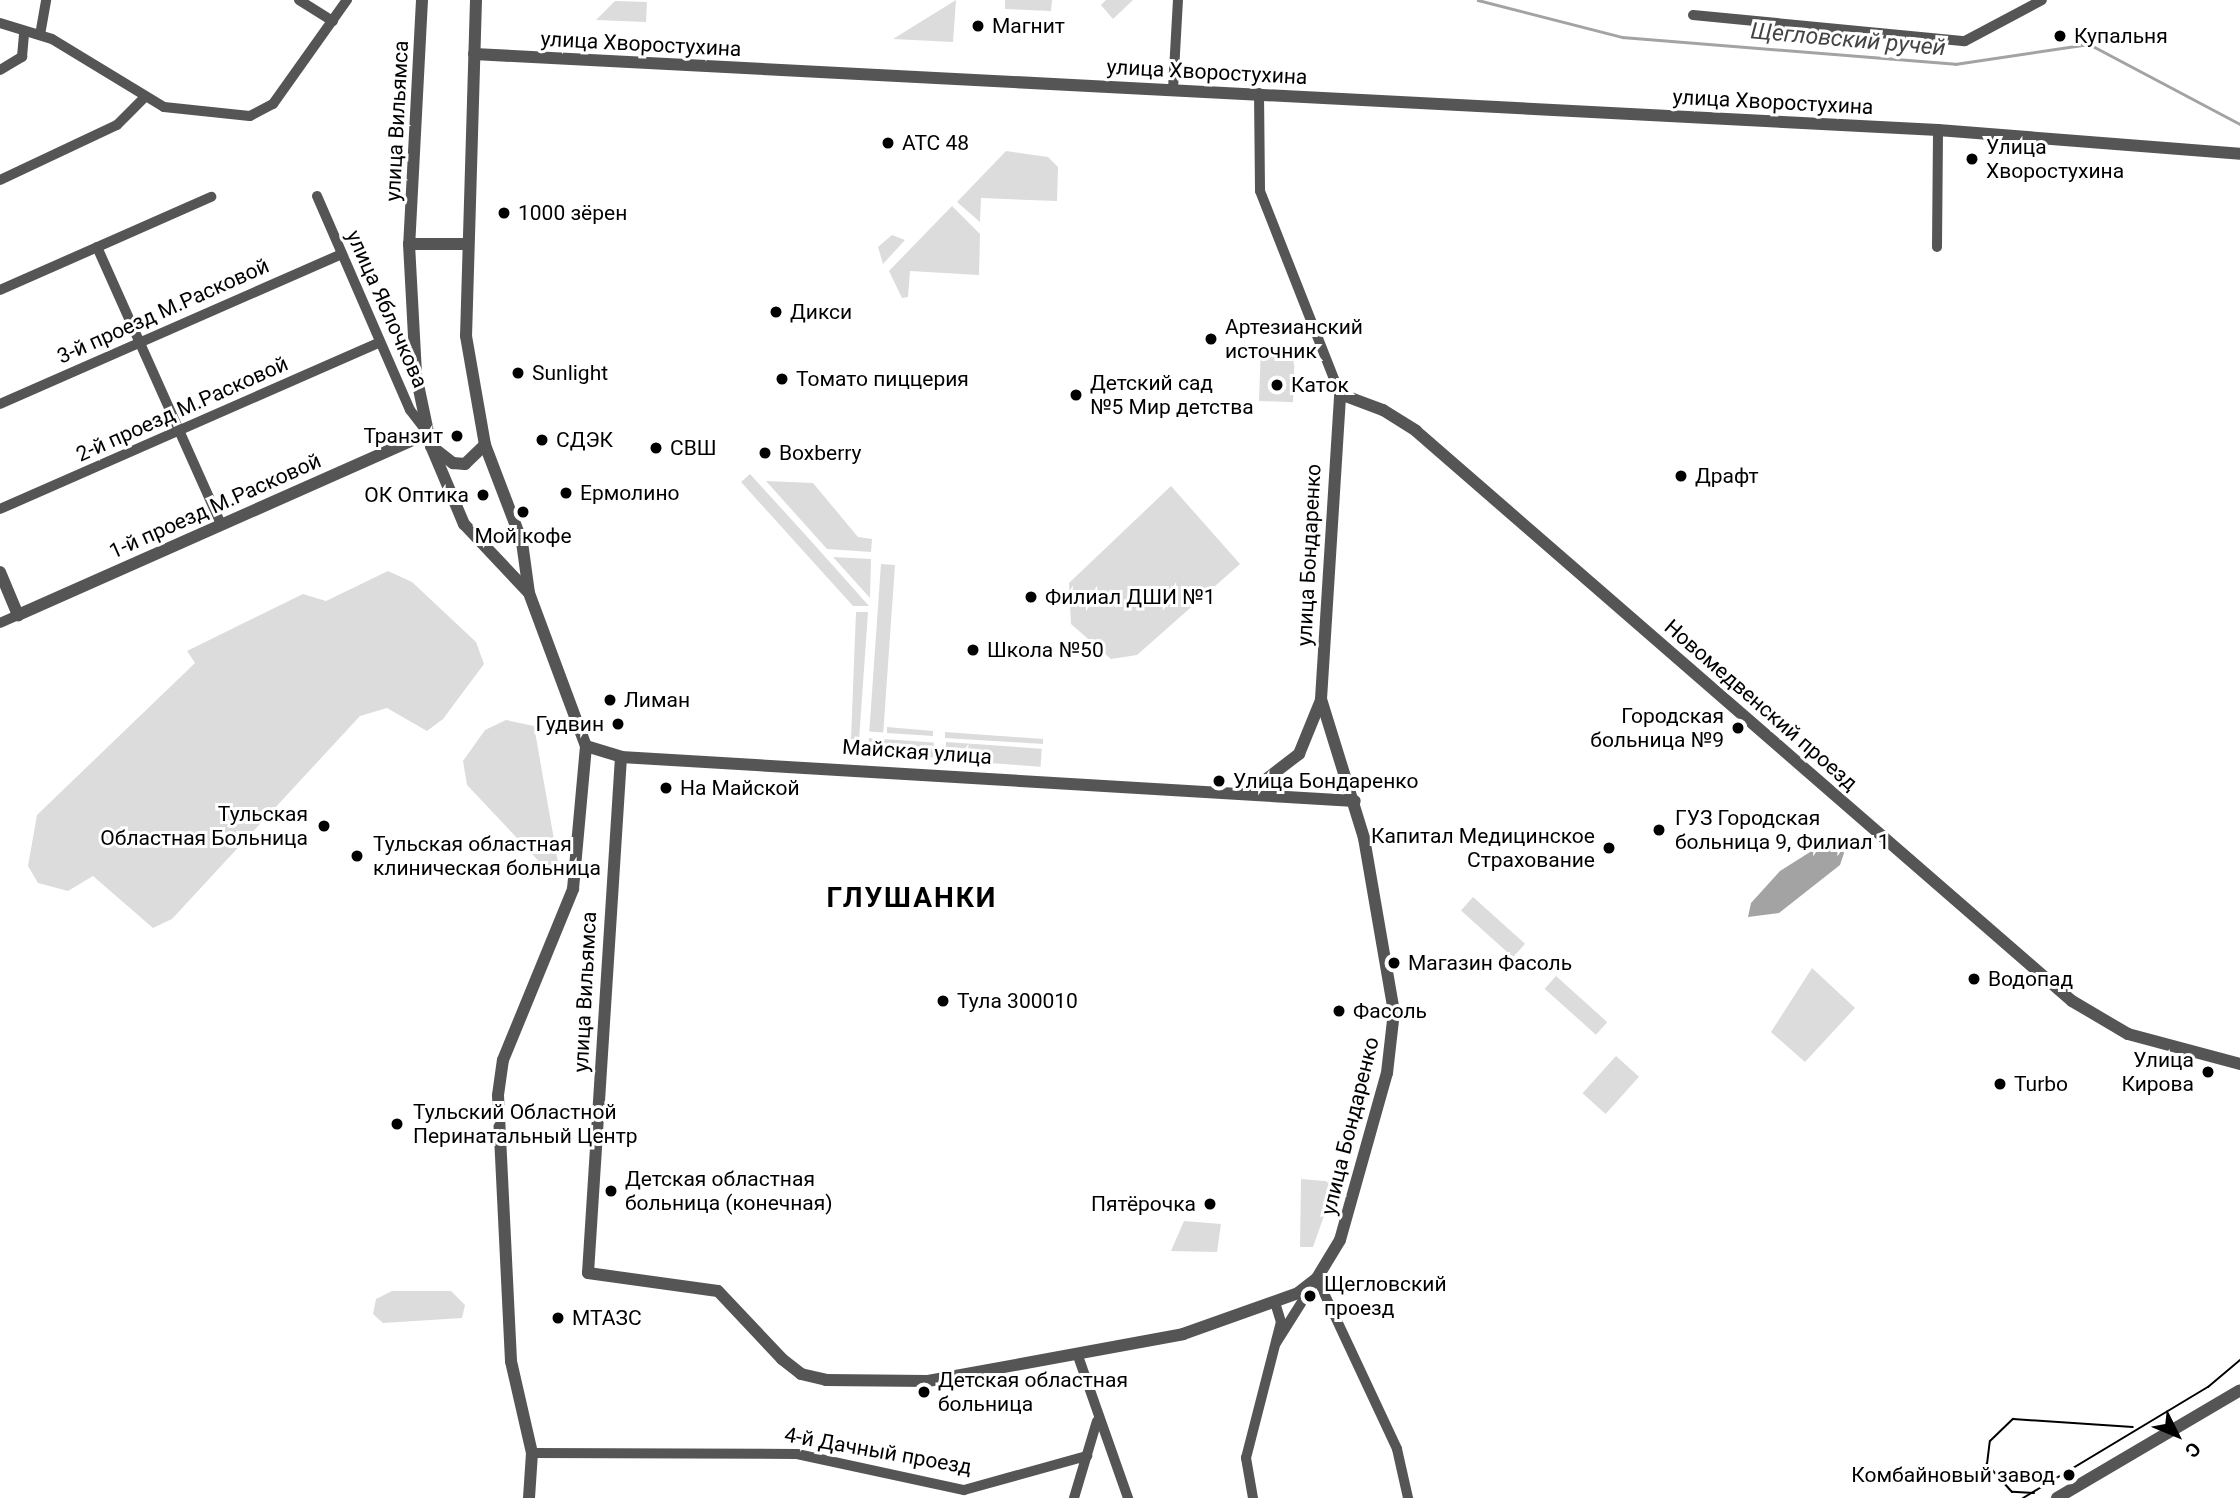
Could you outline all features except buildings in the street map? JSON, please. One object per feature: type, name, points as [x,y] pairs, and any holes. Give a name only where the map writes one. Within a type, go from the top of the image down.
[{"type":"street","points":[[40,35],[46,0]]},
{"type":"street","points":[[299,0],[333,21]]},
{"type":"street","points":[[0,23],[24,34],[40,35],[143,99],[189,111],[265,112],[347,0]]},
{"type":"street","name":"улица Вильямса","points":[[422,0],[409,244],[411,334],[429,439],[464,524],[529,593]]},
{"type":"street","name":"улица Вильямса","points":[[476,0],[465,244],[466,336],[485,445],[522,542],[529,593],[586,746]]},
{"type":"street","points":[[1173,89],[1178,0]]},
{"type":"street","points":[[1693,15],[1965,41],[2042,0]]},
{"type":"street","points":[[0,70],[22,57],[24,34]]},
{"type":"street","name":"улица Хворостухина","points":[[474,54],[1938,130],[2240,154]]},
{"type":"street","name":"улица Бондаренко","points":[[1259,93],[1259,191],[1340,394],[1321,699],[1355,801],[1386,953],[1394,1039],[1340,1240],[1317,1278]]},
{"type":"street","points":[[0,180],[117,125],[143,99]]},
{"type":"street","points":[[1937,247],[1938,130]]},
{"type":"street","name":"улица Яблочкова","points":[[317,196],[379,343],[410,410],[429,439]]},
{"type":"street","points":[[0,290],[211,197]]},
{"type":"street","points":[[409,244],[465,244]]},
{"type":"street","points":[[97,247],[221,524]]},
{"type":"street","name":"3-й проезд М.Расковой","points":[[0,404],[341,254]]},
{"type":"street","name":"2-й проезд М.Расковой","points":[[0,509],[379,343]]},
{"type":"street","name":"Новомедвенский проезд","points":[[1340,394],[1383,410],[1416,431],[2072,1001],[2152,1043],[2240,1064]]},
{"type":"street","points":[[429,439],[453,463],[465,464],[485,445]]},
{"type":"street","name":"1-й проезд М.Расковой","points":[[18,615],[221,524],[429,439]]},
{"type":"street","points":[[496,561],[523,561]]},
{"type":"street","points":[[0,572],[18,615],[0,623]]},
{"type":"street","points":[[1247,794],[1298,754],[1321,699]]},
{"type":"street","points":[[529,1498],[532,1453],[511,1361],[498,1095],[503,1059],[573,889],[586,746]]},
{"type":"street","name":"Майская улица","points":[[586,746],[621,757],[1355,801]]},
{"type":"street","name":"улица Вильямса","points":[[621,757],[588,1273],[718,1291],[782,1359],[801,1374],[826,1380],[928,1381],[1078,1356]]},
{"type":"street","points":[[1128,1498],[1097,1421],[1078,1356],[1183,1334],[1275,1301],[1317,1278]]},
{"type":"street","points":[[1276,1343],[1317,1278]]},
{"type":"street","points":[[1317,1278],[1397,1449],[1408,1498]]},
{"type":"street","points":[[1253,1498],[1246,1458],[1281,1322],[1275,1301]]},
{"type":"street","points":[[2057,1498],[2240,1390]]},
{"type":"street","points":[[1074,1498],[1097,1421]]},
{"type":"street","name":"4-й Дачный проезд","points":[[532,1453],[797,1454],[964,1490],[1087,1456]]},
{"type":"shaded area","points":[[956,0],[953,42],[893,39]]},
{"type":"shaded area","points":[[1005,0],[1052,0],[1051,11],[1005,9]]},
{"type":"shaded area","points":[[1106,0],[1133,0],[1113,19],[1101,5]]},
{"type":"shaded area","points":[[615,1],[647,2],[646,22],[596,20]]},
{"type":"shaded area","points":[[1006,151],[1048,157],[1058,167],[1057,201],[981,198],[980,222],[957,202]]},
{"type":"shaded area","points":[[952,206],[980,234],[979,275],[910,271],[908,297],[902,298],[889,271]]},
{"type":"shaded area","points":[[892,235],[905,240],[883,264],[878,247]]},
{"type":"shaded area","name":"Каток","points":[[1261,345],[1295,346],[1293,402],[1259,401]]},
{"type":"shaded area","points":[[750,474],[869,606],[853,606],[741,482]]},
{"type":"shaded area","points":[[766,481],[813,483],[858,537],[872,539],[871,552],[827,549]]},
{"type":"shaded area","points":[[1171,486],[1240,564],[1137,655],[1111,659],[1071,624],[1069,583]]},
{"type":"shaded area","points":[[833,557],[871,559],[870,598]]},
{"type":"shaded area","points":[[881,564],[895,565],[883,733],[869,732]]},
{"type":"shaded area","points":[[388,571],[412,582],[476,642],[484,664],[443,719],[427,731],[387,708],[360,716],[172,919],[153,928],[93,876],[68,891],[38,883],[28,866],[37,815],[195,663],[187,651],[303,594],[326,601]]},
{"type":"shaded area","points":[[856,612],[868,612],[859,740],[851,739]]},
{"type":"shaded area","points":[[506,720],[534,726],[559,868],[551,874],[467,785],[463,761],[485,730]]},
{"type":"shaded area","points":[[887,727],[933,731],[933,736],[887,733]]},
{"type":"shaded area","points":[[945,732],[1043,739],[1043,744],[945,738]]},
{"type":"shaded area","points":[[869,738],[934,743],[933,757],[868,753]]},
{"type":"shaded area","points":[[946,742],[1042,749],[1041,767],[945,760]]},
{"type":"shaded area","points":[[1837,835],[1844,853],[1840,865],[1779,913],[1748,917],[1751,903],[1780,871]]},
{"type":"shaded area","points":[[1473,897],[1525,944],[1513,957],[1461,910]]},
{"type":"shaded area","points":[[1812,968],[1855,1008],[1805,1062],[1771,1032]]},
{"type":"shaded area","points":[[1556,976],[1607,1022],[1596,1035],[1545,989]]},
{"type":"shaded area","points":[[1616,1056],[1639,1077],[1606,1114],[1583,1093]]},
{"type":"shaded area","points":[[1301,1179],[1336,1182],[1313,1247],[1300,1247]]},
{"type":"shaded area","points":[[1184,1221],[1221,1224],[1217,1252],[1171,1251]]},
{"type":"shaded area","points":[[392,1291],[451,1291],[465,1305],[462,1318],[383,1323],[373,1314],[376,1299]]},
{"type":"waterway","name":"Щегловский ручей","points":[[1478,0],[1622,37],[1955,64],[2089,44],[2240,124]]},
{"type":"tram line","points":[[2023,1498],[2208,1387],[2240,1360]]},
{"type":"tram line","points":[[2034,1493],[2012,1492],[1987,1464],[1990,1441],[2013,1419],[2133,1427]]},
{"type":"place","name":"Магнит","points":[[978,26]]},
{"type":"place","name":"Купальня","points":[[2060,36]]},
{"type":"place","name":"АТС 48","points":[[888,143]]},
{"type":"place","name":"Улица Хворостухина","points":[[1972,159]]},
{"type":"place","name":"1000 зёрен","points":[[504,213]]},
{"type":"place","name":"Дикси","points":[[776,312]]},
{"type":"place","name":"Артезианский источник","points":[[1211,339]]},
{"type":"place","name":"Sunlight","points":[[518,373]]},
{"type":"place","name":"Томато пиццерия","points":[[782,379]]},
{"type":"place","name":"Каток","points":[[1277,385]]},
{"type":"place","name":"Детский сад №5 Мир детства","points":[[1076,395]]},
{"type":"place","name":"Транзит","points":[[457,436]]},
{"type":"place","name":"СДЭК","points":[[542,440]]},
{"type":"place","name":"СВШ","points":[[656,448]]},
{"type":"place","name":"Boxberry","points":[[765,453]]},
{"type":"place","name":"Драфт","points":[[1681,476]]},
{"type":"place","name":"Ермолино","points":[[566,493]]},
{"type":"place","name":"ОК Оптика","points":[[483,495]]},
{"type":"place","name":"Мой кофе","points":[[523,512]]},
{"type":"place","name":"Филиал ДШИ №1","points":[[1031,597]]},
{"type":"place","name":"Школа №50","points":[[973,650]]},
{"type":"place","name":"Лиман","points":[[610,700]]},
{"type":"place","name":"Гудвин","points":[[618,724]]},
{"type":"place","name":"Городская больница №9","points":[[1738,728]]},
{"type":"place","name":"Улица Бондаренко","points":[[1219,781]]},
{"type":"place","name":"На Майской","points":[[666,788]]},
{"type":"place","name":"Тульская Областная Больница","points":[[324,826]]},
{"type":"place","name":"ГУЗ Городская больница 9, Филиал 1","points":[[1659,830]]},
{"type":"place","name":"Капитал Медицинское Страхование","points":[[1609,848]]},
{"type":"place","name":"Тульская областная клиническая больница","points":[[357,856]]},
{"type":"place","name":"Магазин Фасоль","points":[[1394,963]]},
{"type":"place","name":"Водопад","points":[[1974,979]]},
{"type":"place","name":"Тула 300010","points":[[943,1001]]},
{"type":"place","name":"Фасоль","points":[[1339,1011]]},
{"type":"place","name":"Улица Кирова","points":[[2208,1072]]},
{"type":"place","name":"Turbo","points":[[2000,1084]]},
{"type":"place","name":"Тульский Областной Перинатальный Центр","points":[[397,1124]]},
{"type":"place","name":"Детская областная больница (конечная)","points":[[611,1191]]},
{"type":"place","name":"Пятёрочка","points":[[1210,1204]]},
{"type":"place","name":"Щегловский проезд","points":[[1310,1296]]},
{"type":"place","name":"МТАЗС","points":[[558,1318]]},
{"type":"place","name":"Детская областная больница","points":[[924,1392]]},
{"type":"place","name":"Комбайновый завод","points":[[2069,1475]]},
{"type":"district","name":"ГЛУШАНКИ","points":[[912,898]]}]
